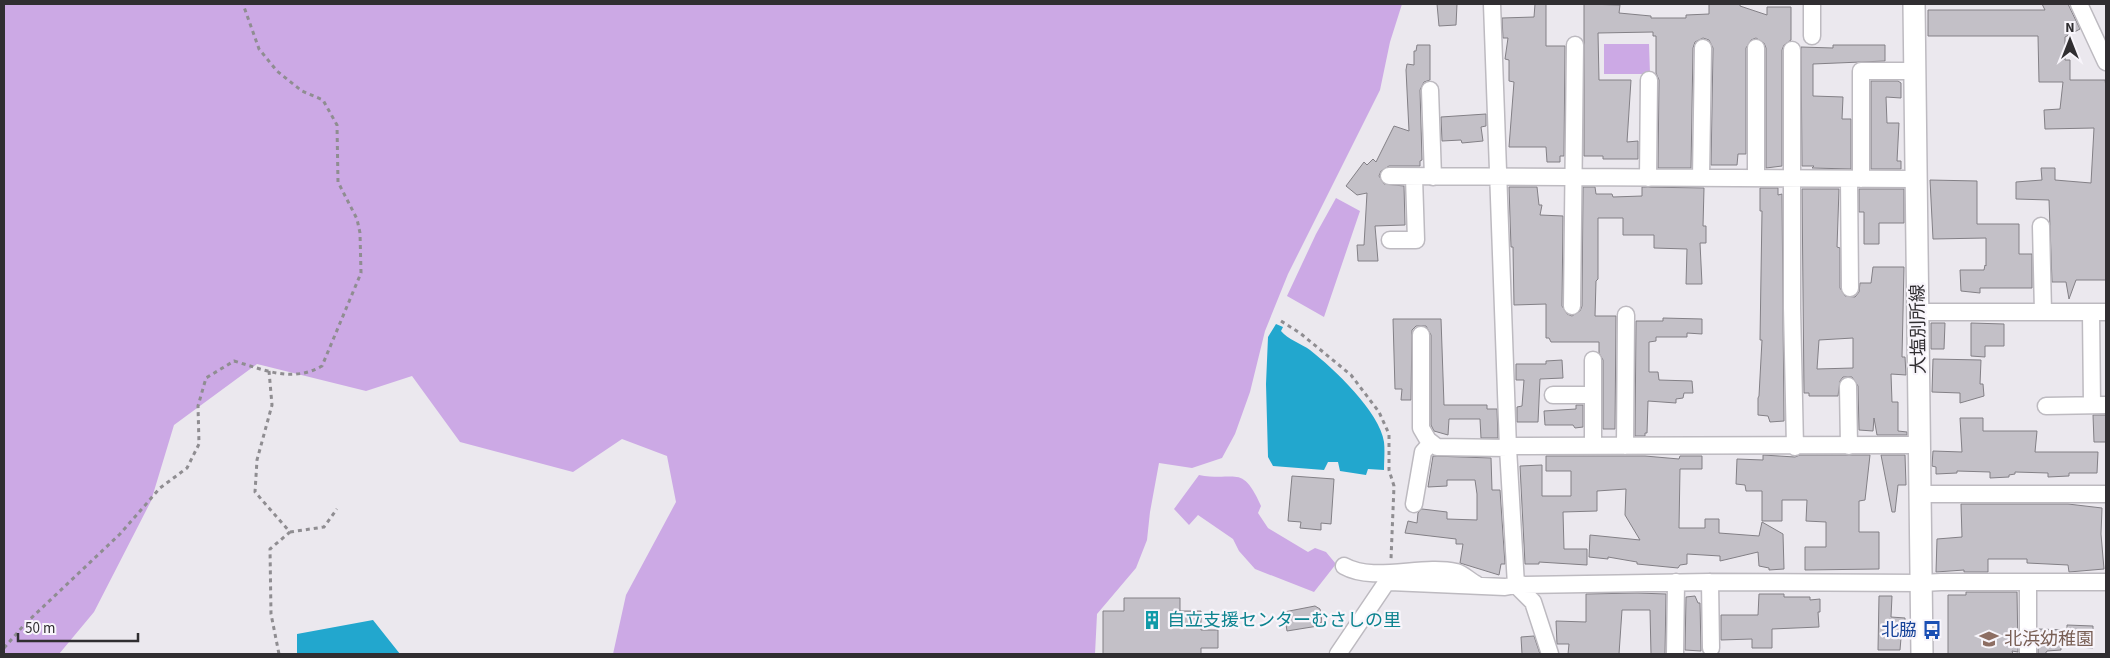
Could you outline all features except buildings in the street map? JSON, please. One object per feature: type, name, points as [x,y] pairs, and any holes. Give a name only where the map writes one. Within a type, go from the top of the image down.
[{"type":"main road","name":"大塩別所線","points":[[1914,4],[1922,654]]},
{"type":"street","points":[[1492,4],[1508,447],[1516,584],[1534,602],[1550,648],[1550,654]]},
{"type":"street","points":[[1812,4],[1812,36]]},
{"type":"street","points":[[2079,4],[2106,62]]},
{"type":"street","points":[[1572,306],[1575,45]]},
{"type":"street","points":[[1701,178],[1703,48]]},
{"type":"street","points":[[1756,48],[1756,178]]},
{"type":"street","points":[[1792,50],[1792,308],[1795,446]]},
{"type":"street","points":[[1850,288],[1858,260],[1855,179],[1861,71],[1915,71]]},
{"type":"street","points":[[1648,178],[1649,80]]},
{"type":"street","points":[[1430,90],[1434,177]]},
{"type":"street","points":[[1389,176],[1916,179]]},
{"type":"street","points":[[1390,240],[1416,240],[1414,177]]},
{"type":"street","points":[[2041,226],[2043,312]]},
{"type":"street","points":[[1918,312],[2099,312],[2099,405],[2046,406]]},
{"type":"street","points":[[1625,446],[1626,315]]},
{"type":"street","points":[[1420,335],[1421,428],[1436,447],[1919,446]]},
{"type":"street","points":[[1593,446],[1594,360]]},
{"type":"street","points":[[1848,386],[1849,446]]},
{"type":"street","points":[[1552,395],[1593,395]]},
{"type":"street","points":[[1414,504],[1423,452],[1431,443]]},
{"type":"street","points":[[1919,494],[2106,494]]},
{"type":"street","points":[[1344,566],[1354,572],[1417,570],[1457,572],[1478,586]]},
{"type":"street","points":[[1675,654],[1676,582]]},
{"type":"street","points":[[1338,654],[1386,583],[1505,587],[1516,584],[1676,582],[1922,584],[1941,582],[2106,582]]},
{"type":"street","points":[[1710,582],[1710,648]]},
{"type":"street","points":[[2028,582],[2028,654]]},
{"type":"path","points":[[4,648],[24,624],[120,534],[160,488],[187,468],[199,444],[198,406],[206,378],[234,361],[292,376],[310,373],[322,366],[361,272],[358,220],[338,182],[337,125],[323,100],[302,90],[277,71],[259,49],[243,4]]},
{"type":"path","points":[[1281,321],[1300,333],[1351,375],[1379,412],[1389,434],[1389,470],[1394,486],[1393,545],[1390,572]]},
{"type":"path","points":[[269,371],[272,405],[257,460],[256,492],[290,532]]},
{"type":"path","points":[[279,654],[272,614],[270,550],[290,532],[324,527],[337,509]]},
{"type":"shaded area","points":[[4,4],[1402,4],[1390,42],[1380,90],[1288,274],[1265,331],[1250,392],[1235,434],[1222,458],[1192,468],[1159,463],[1147,540],[1136,568],[1097,614],[1095,654],[613,654],[626,595],[676,502],[667,456],[622,439],[573,472],[460,442],[412,376],[366,391],[257,364],[174,425],[151,501],[94,612],[59,654],[4,654]]},
{"type":"shaded area","points":[[1604,44],[1649,44],[1650,74],[1604,74]]},
{"type":"shaded area","points":[[1336,198],[1360,211],[1324,317],[1287,296],[1316,234]]},
{"type":"shaded area","points":[[1199,475],[1243,479],[1261,506],[1258,513],[1268,528],[1308,552],[1315,548],[1326,552],[1336,564],[1314,592],[1255,569],[1239,551],[1233,539],[1198,515],[1189,525],[1174,509]]},
{"type":"water","points":[[1276,324],[1283,327],[1281,331],[1284,334],[1310,350],[1331,368],[1365,404],[1381,430],[1384,442],[1384,470],[1368,469],[1366,475],[1340,471],[1338,462],[1328,462],[1324,470],[1273,466],[1268,457],[1266,384],[1268,337]]},
{"type":"water","points":[[373,620],[400,654],[297,654],[297,634]]},
{"type":"place","name":"自立支援センターむさしの里","points":[[1152,620]]},
{"type":"place","name":"北脇","points":[[1932,630]]},
{"type":"place","name":"北浜幼稚園","points":[[1989,639]]}]
